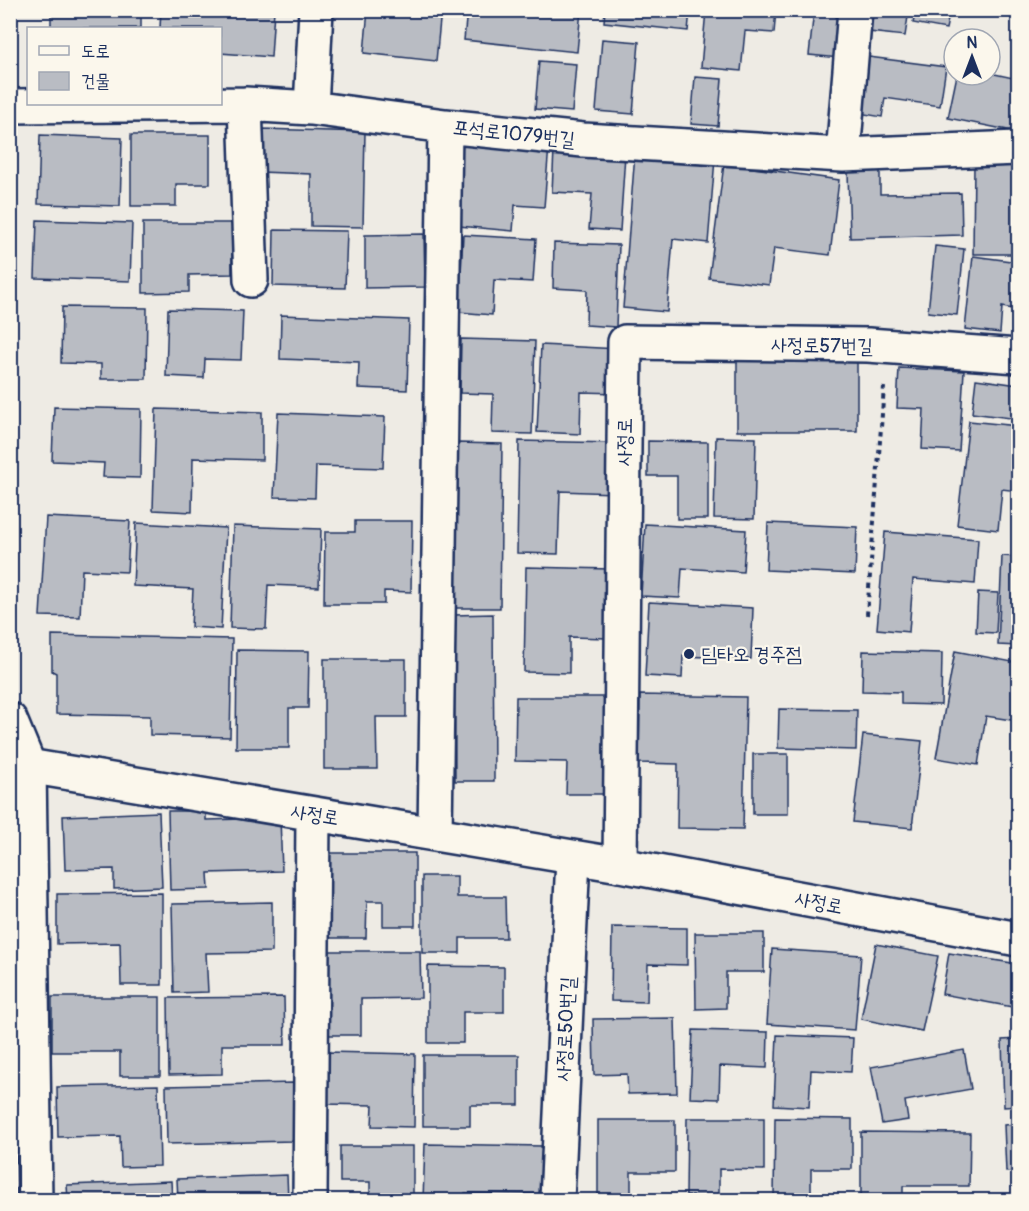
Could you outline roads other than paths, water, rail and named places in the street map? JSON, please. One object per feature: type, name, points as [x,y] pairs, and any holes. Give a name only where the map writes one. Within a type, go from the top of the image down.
[{"type":"street","points":[[310,108],[316,10]]},
{"type":"street","points":[[843,154],[855,10]]},
{"type":"street","name":"포석로1079번길","points":[[222,104],[310,108],[445,126],[583,140],[843,154],[1018,148]]},
{"type":"street","points":[[245,104],[251,280]]},
{"type":"street","name":"포석로1079번길","points":[[10,106],[128,105]]},
{"type":"street","points":[[435,834],[445,126]]},
{"type":"street","name":"사정로","points":[[620,865],[625,342]]},
{"type":"street","name":"사정로57번길","points":[[625,342],[887,347],[1018,356]]},
{"type":"street","points":[[10,720],[20,764],[35,1200]]},
{"type":"street","name":"사정로","points":[[20,764],[620,865],[1018,939]]},
{"type":"street","points":[[310,1200],[313,814]]},
{"type":"street","name":"사정로50번길","points":[[557,1200],[573,858]]},
{"type":"place","name":"딤타오 경주점","points":[[689,654]]}]
